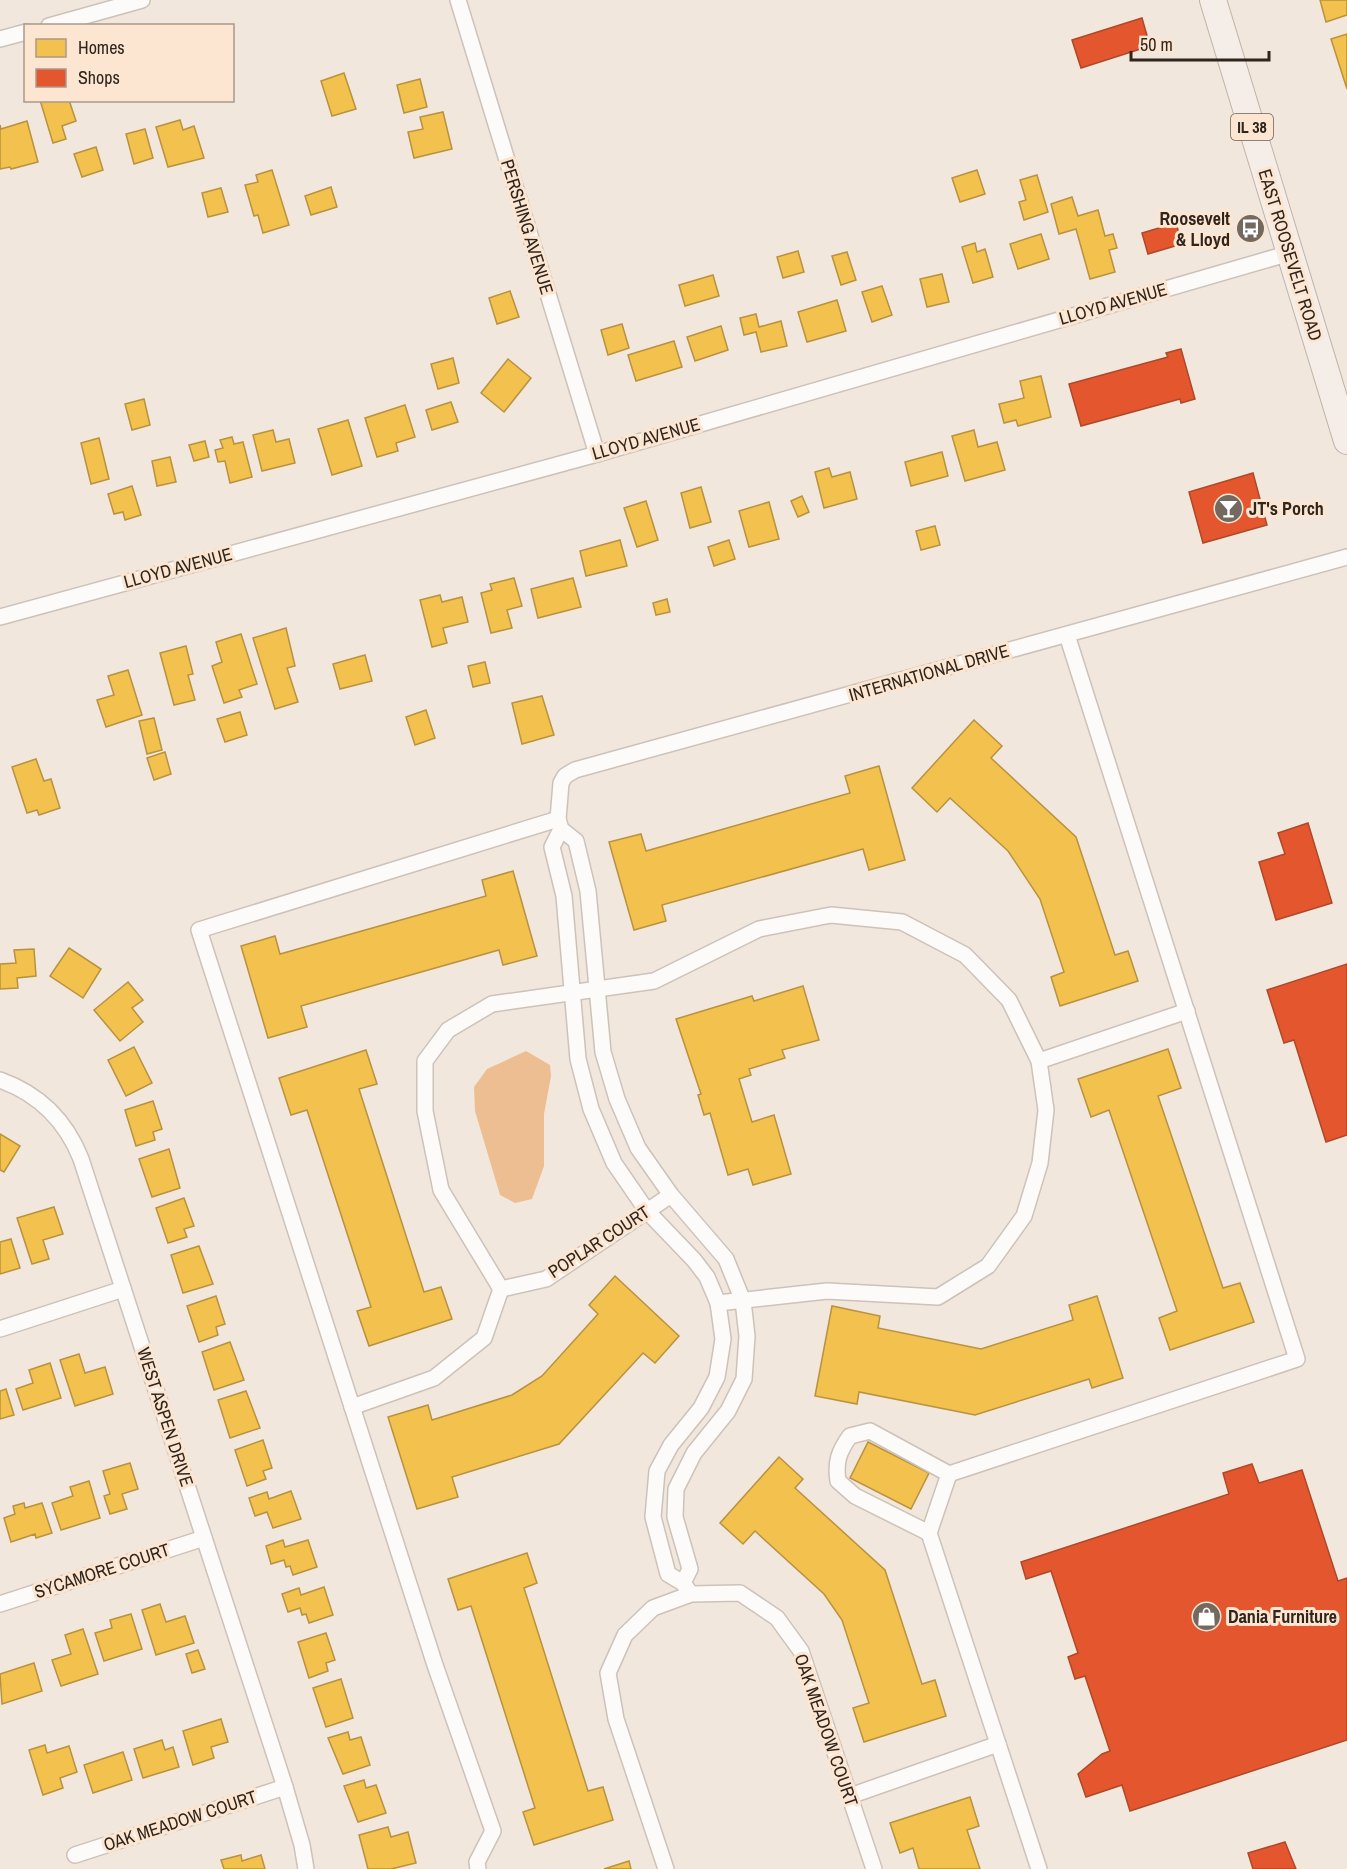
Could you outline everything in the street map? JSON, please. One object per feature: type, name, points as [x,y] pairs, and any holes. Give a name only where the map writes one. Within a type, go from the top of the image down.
[{"type":"main road","name":"EAST ROOSEVELT ROAD","points":[[1213,0],[1345,425]]},
{"type":"street","points":[[56,24],[142,0]]},
{"type":"street","name":"PERSHING AVENUE","points":[[458,0],[597,454]]},
{"type":"street","points":[[0,39],[24,33]]},
{"type":"street","name":"LLOYD AVENUE","points":[[0,617],[597,454],[1290,253]]},
{"type":"street","name":"INTERNATIONAL DRIVE","points":[[687,1589],[668,1574],[653,1517],[653,1495],[657,1471],[671,1445],[701,1408],[717,1377],[723,1339],[718,1303],[707,1277],[694,1260],[647,1211],[614,1163],[591,1109],[578,1059],[564,896],[552,848],[559,824],[561,783],[565,776],[575,770],[1347,557]]},
{"type":"street","points":[[929,1533],[855,1496],[838,1481],[835,1464],[850,1436],[870,1431],[949,1474],[1298,1359],[1068,635]]},
{"type":"street","points":[[478,1869],[477,1862],[493,1830],[435,1665],[199,930],[559,824],[576,841],[588,891],[603,1052],[617,1099],[638,1148],[671,1195],[726,1259],[743,1301],[747,1336],[744,1379],[728,1411],[694,1453],[676,1489],[675,1516],[690,1569],[687,1589]]},
{"type":"street","points":[[352,1407],[434,1378],[484,1338],[501,1289],[466,1236],[441,1190],[424,1111],[425,1061],[448,1030],[492,1005],[654,981],[759,929],[831,915],[902,922],[965,956],[1009,1000],[1039,1061],[1046,1110],[1040,1163],[1024,1216],[988,1266],[938,1297],[827,1291],[718,1303]]},
{"type":"street","points":[[1039,1061],[1187,1011]]},
{"type":"street","name":"WEST ASPEN DRIVE","points":[[0,1080],[21,1088],[52,1112],[69,1132],[81,1159],[285,1787],[303,1845],[306,1869]]},
{"type":"street","name":"POPLAR COURT","points":[[501,1289],[546,1279],[671,1195]]},
{"type":"street","points":[[0,1329],[123,1288]]},
{"type":"street","points":[[949,1474],[929,1533],[1039,1869]]},
{"type":"street","name":"SYCAMORE COURT","points":[[0,1604],[204,1538]]},
{"type":"street","name":"OAK MEADOW COURT","points":[[666,1869],[616,1719],[608,1673],[625,1635],[653,1608],[687,1589],[740,1593],[777,1618],[801,1651],[874,1869]]},
{"type":"street","points":[[850,1796],[998,1744]]},
{"type":"street","name":"OAK MEADOW COURT","points":[[75,1856],[285,1787]]},
{"type":"shaded area","points":[[526,1051],[550,1065],[551,1076],[544,1114],[544,1166],[532,1199],[515,1203],[500,1195],[475,1111],[474,1087],[487,1069]]},
{"type":"building: Homes","points":[[1320,0],[1347,0],[1347,15],[1326,22]]},
{"type":"building: Homes","points":[[1347,34],[1347,89],[1331,39]]},
{"type":"building: Homes","points":[[344,73],[356,109],[332,116],[321,81]]},
{"type":"building: Homes","points":[[420,79],[427,107],[404,113],[397,85]]},
{"type":"building: Homes","points":[[41,102],[70,102],[76,121],[62,126],[66,139],[53,143]]},
{"type":"building: Homes","points":[[443,112],[452,149],[414,158],[408,132],[423,129],[420,117]]},
{"type":"building: Homes","points":[[180,120],[183,130],[194,126],[204,158],[168,167],[156,127]]},
{"type":"building: Homes","points":[[27,121],[38,162],[11,169],[10,167],[0,169],[0,125],[1,129]]},
{"type":"building: Homes","points":[[145,129],[153,158],[134,164],[126,134]]},
{"type":"building: Homes","points":[[96,147],[103,170],[82,177],[74,154]]},
{"type":"building: Homes","points":[[272,170],[289,225],[263,233],[258,215],[254,216],[245,185],[258,182],[256,175]]},
{"type":"building: Homes","points":[[977,170],[985,194],[960,202],[952,178]]},
{"type":"building: Homes","points":[[1037,175],[1048,212],[1024,220],[1019,202],[1026,200],[1020,180]]},
{"type":"building: Homes","points":[[331,187],[337,207],[311,215],[305,196]]},
{"type":"building: Homes","points":[[221,188],[228,212],[208,217],[202,193]]},
{"type":"building: Homes","points":[[1072,197],[1078,216],[1098,210],[1105,236],[1113,234],[1117,248],[1109,250],[1115,272],[1090,279],[1076,229],[1059,234],[1051,204]]},
{"type":"building: Homes","points":[[1041,234],[1049,259],[1018,269],[1010,244]]},
{"type":"building: Homes","points":[[975,243],[977,252],[985,249],[993,277],[973,283],[962,247]]},
{"type":"building: Homes","points":[[798,251],[804,272],[783,278],[777,257]]},
{"type":"building: Homes","points":[[847,252],[856,280],[841,285],[832,256]]},
{"type":"building: Homes","points":[[942,274],[949,302],[927,307],[920,279]]},
{"type":"building: Homes","points":[[713,275],[719,296],[685,306],[679,285]]},
{"type":"building: Homes","points":[[882,286],[892,315],[872,322],[862,292]]},
{"type":"building: Homes","points":[[510,291],[519,317],[497,324],[489,298]]},
{"type":"building: Homes","points":[[837,300],[846,331],[807,342],[798,312]]},
{"type":"building: Homes","points":[[756,314],[759,327],[781,321],[787,346],[761,352],[756,332],[744,335],[740,318]]},
{"type":"building: Homes","points":[[622,324],[629,348],[608,355],[601,330]]},
{"type":"building: Homes","points":[[721,326],[728,350],[695,361],[687,337]]},
{"type":"building: Homes","points":[[674,341],[682,367],[636,381],[628,355]]},
{"type":"building: Homes","points":[[453,358],[459,383],[438,389],[431,364]]},
{"type":"building: Homes","points":[[508,359],[531,378],[504,412],[481,393]]},
{"type":"building: Homes","points":[[1041,376],[1051,417],[1018,426],[1016,420],[1004,423],[999,404],[1024,398],[1020,381]]},
{"type":"building: Homes","points":[[144,399],[150,425],[132,430],[125,404]]},
{"type":"building: Homes","points":[[451,402],[458,422],[432,430],[426,410]]},
{"type":"building: Homes","points":[[405,405],[415,437],[396,443],[398,451],[377,457],[365,418]]},
{"type":"building: Homes","points":[[348,420],[362,466],[332,475],[318,429]]},
{"type":"building: Homes","points":[[273,430],[276,442],[289,439],[295,463],[262,471],[253,435]]},
{"type":"building: Homes","points":[[974,430],[978,447],[997,442],[1005,470],[965,481],[952,436]]},
{"type":"building: Homes","points":[[232,437],[234,444],[243,442],[252,477],[230,483],[225,461],[218,462],[215,450],[223,448],[220,440]]},
{"type":"building: Homes","points":[[99,438],[109,479],[91,484],[81,443]]},
{"type":"building: Homes","points":[[205,441],[209,457],[194,461],[189,445]]},
{"type":"building: Homes","points":[[942,452],[948,476],[911,486],[905,462]]},
{"type":"building: Homes","points":[[170,457],[176,482],[157,486],[152,461]]},
{"type":"building: Homes","points":[[829,468],[832,477],[850,472],[857,499],[824,508],[815,472]]},
{"type":"building: Homes","points":[[132,486],[141,515],[125,520],[123,512],[114,514],[108,494]]},
{"type":"building: Homes","points":[[701,487],[711,522],[690,528],[681,493]]},
{"type":"building: Homes","points":[[802,496],[809,512],[798,517],[791,501]]},
{"type":"building: Homes","points":[[646,501],[658,540],[637,547],[624,508]]},
{"type":"building: Homes","points":[[769,502],[779,539],[749,547],[739,511]]},
{"type":"building: Homes","points":[[935,526],[940,545],[921,550],[916,531]]},
{"type":"building: Homes","points":[[620,540],[627,566],[586,576],[580,551]]},
{"type":"building: Homes","points":[[729,540],[735,559],[714,566],[708,547]]},
{"type":"building: Homes","points":[[514,578],[522,606],[507,610],[512,628],[491,633],[481,593],[492,590],[490,584]]},
{"type":"building: Homes","points":[[573,578],[581,607],[538,618],[531,589]]},
{"type":"building: Homes","points":[[440,595],[442,602],[462,597],[468,622],[443,628],[447,643],[432,647],[420,600]]},
{"type":"building: Homes","points":[[667,599],[670,612],[656,615],[653,603]]},
{"type":"building: Homes","points":[[286,628],[295,666],[287,668],[298,702],[275,709],[253,638]]},
{"type":"building: Homes","points":[[241,634],[257,684],[239,690],[242,697],[224,703],[212,666],[222,662],[216,642]]},
{"type":"building: Homes","points":[[186,646],[193,674],[188,675],[195,700],[174,705],[160,653]]},
{"type":"building: Homes","points":[[365,655],[372,681],[340,689],[333,664]]},
{"type":"building: Homes","points":[[485,662],[490,683],[473,687],[468,666]]},
{"type":"building: Homes","points":[[128,670],[142,715],[106,727],[97,700],[114,695],[108,676]]},
{"type":"building: Homes","points":[[542,696],[554,735],[522,744],[512,703]]},
{"type":"building: Homes","points":[[426,710],[435,738],[415,745],[406,717]]},
{"type":"building: Homes","points":[[240,712],[247,735],[225,742],[217,719]]},
{"type":"building: Homes","points":[[154,718],[162,750],[147,754],[139,721]]},
{"type":"building: Homes","points":[[974,720],[1002,746],[991,758],[1076,837],[1115,955],[1128,951],[1138,981],[1060,1006],[1051,977],[1064,972],[1040,899],[1008,851],[950,798],[937,812],[912,788]]},
{"type":"building: Homes","points":[[165,752],[171,774],[154,780],[147,758]]},
{"type":"building: Homes","points":[[36,759],[44,781],[51,779],[60,808],[39,815],[37,810],[27,813],[12,767]]},
{"type":"building: Homes","points":[[879,766],[905,860],[869,870],[863,849],[662,905],[666,921],[634,930],[609,842],[641,834],[646,851],[850,793],[845,776]]},
{"type":"building: Homes","points":[[513,871],[537,956],[503,965],[499,950],[301,1006],[307,1027],[268,1038],[241,946],[275,936],[280,954],[486,896],[482,880]]},
{"type":"building: Homes","points":[[69,948],[101,969],[83,998],[50,976]]},
{"type":"building: Homes","points":[[34,949],[36,976],[17,978],[18,988],[0,989],[0,964],[16,963],[14,950]]},
{"type":"building: Homes","points":[[128,982],[143,1000],[132,1008],[143,1022],[120,1041],[94,1010]]},
{"type":"building: Homes","points":[[803,986],[819,1040],[782,1050],[785,1058],[749,1069],[751,1075],[739,1079],[752,1122],[774,1115],[791,1174],[753,1185],[748,1169],[728,1175],[710,1113],[704,1115],[698,1095],[701,1094],[676,1019],[752,996],[754,1001]]},
{"type":"building: Homes","points":[[134,1047],[152,1083],[126,1096],[108,1060]]},
{"type":"building: Homes","points":[[1168,1049],[1181,1088],[1158,1096],[1223,1288],[1240,1283],[1254,1322],[1170,1350],[1159,1318],[1177,1311],[1109,1110],[1091,1117],[1078,1079]]},
{"type":"building: Homes","points":[[366,1050],[377,1084],[359,1089],[424,1292],[441,1287],[452,1319],[369,1346],[357,1311],[371,1307],[307,1110],[291,1115],[279,1078]]},
{"type":"building: Homes","points":[[153,1101],[162,1129],[153,1132],[155,1140],[136,1146],[125,1110]]},
{"type":"building: Homes","points":[[0,1134],[20,1146],[4,1172],[0,1170]]},
{"type":"building: Homes","points":[[169,1149],[180,1188],[152,1197],[139,1159]]},
{"type":"building: Homes","points":[[184,1198],[194,1226],[184,1229],[187,1237],[168,1243],[156,1208]]},
{"type":"building: Homes","points":[[54,1207],[63,1234],[43,1240],[49,1259],[32,1264],[17,1218]]},
{"type":"building: Homes","points":[[11,1239],[20,1268],[0,1274],[0,1242]]},
{"type":"building: Homes","points":[[199,1246],[213,1284],[183,1293],[171,1255]]},
{"type":"building: Homes","points":[[615,1276],[679,1336],[655,1363],[643,1353],[559,1444],[452,1477],[458,1497],[417,1509],[388,1417],[428,1405],[432,1420],[512,1395],[542,1376],[598,1314],[589,1305]]},
{"type":"building: Homes","points":[[216,1296],[225,1324],[216,1327],[218,1335],[199,1342],[187,1306]]},
{"type":"building: Homes","points":[[1097,1296],[1123,1378],[1092,1388],[1089,1379],[975,1415],[859,1392],[857,1404],[815,1396],[832,1306],[880,1316],[878,1328],[981,1349],[1073,1320],[1069,1305]]},
{"type":"building: Homes","points":[[230,1342],[244,1380],[214,1390],[202,1352]]},
{"type":"building: Homes","points":[[79,1354],[85,1373],[105,1367],[113,1394],[75,1406],[60,1360]]},
{"type":"building: Homes","points":[[50,1363],[61,1398],[23,1410],[16,1389],[33,1383],[29,1370]]},
{"type":"building: Homes","points":[[6,1389],[14,1415],[0,1419],[0,1391]]},
{"type":"building: Homes","points":[[246,1391],[260,1428],[230,1438],[218,1400]]},
{"type":"building: Homes","points":[[263,1440],[272,1468],[263,1471],[266,1479],[247,1486],[235,1450]]},
{"type":"building: Homes","points":[[868,1442],[929,1473],[911,1509],[850,1478]]},
{"type":"building: Homes","points":[[779,1457],[803,1479],[795,1488],[885,1570],[922,1684],[935,1680],[946,1716],[864,1742],[853,1708],[869,1703],[842,1620],[824,1594],[755,1531],[743,1544],[720,1523]]},
{"type":"building: Homes","points":[[130,1463],[138,1489],[122,1494],[127,1509],[110,1514],[104,1496],[110,1494],[103,1471]]},
{"type":"building: Homes","points":[[89,1481],[100,1518],[61,1530],[52,1503],[73,1496],[70,1487]]},
{"type":"building: Homes","points":[[291,1491],[301,1519],[273,1528],[267,1512],[255,1516],[249,1498],[267,1492],[269,1499]]},
{"type":"building: Homes","points":[[24,1503],[25,1508],[42,1503],[52,1533],[36,1538],[35,1534],[11,1542],[4,1518],[15,1514],[13,1506]]},
{"type":"building: Homes","points":[[283,1540],[285,1547],[308,1540],[317,1567],[293,1575],[290,1566],[286,1567],[284,1560],[271,1564],[266,1546]]},
{"type":"building: Homes","points":[[527,1553],[537,1583],[524,1588],[588,1791],[603,1787],[613,1820],[534,1845],[523,1812],[535,1808],[471,1606],[458,1610],[448,1579]]},
{"type":"building: Homes","points":[[324,1587],[333,1615],[309,1623],[306,1614],[302,1615],[300,1608],[288,1612],[282,1594],[299,1588],[301,1595]]},
{"type":"building: Homes","points":[[160,1604],[166,1622],[185,1616],[194,1643],[156,1655],[142,1610]]},
{"type":"building: Homes","points":[[131,1614],[142,1649],[104,1661],[95,1633],[112,1628],[110,1620]]},
{"type":"building: Homes","points":[[83,1629],[98,1674],[61,1686],[52,1660],[71,1654],[65,1635]]},
{"type":"building: Homes","points":[[326,1633],[335,1660],[326,1663],[328,1671],[309,1678],[298,1642]]},
{"type":"building: Homes","points":[[198,1650],[205,1669],[192,1673],[186,1654]]},
{"type":"building: Homes","points":[[34,1663],[42,1691],[2,1704],[0,1674]]},
{"type":"building: Homes","points":[[341,1679],[353,1718],[326,1727],[313,1688]]},
{"type":"building: Homes","points":[[221,1719],[228,1742],[211,1747],[214,1758],[193,1765],[183,1731]]},
{"type":"building: Homes","points":[[348,1732],[350,1740],[361,1737],[370,1765],[343,1774],[328,1738]]},
{"type":"building: Homes","points":[[162,1740],[165,1750],[173,1747],[179,1767],[143,1778],[134,1749]]},
{"type":"building: Homes","points":[[45,1745],[47,1753],[69,1746],[77,1772],[60,1778],[63,1788],[43,1795],[29,1750]]},
{"type":"building: Homes","points":[[123,1752],[132,1780],[93,1793],[84,1765]]},
{"type":"building: Homes","points":[[364,1780],[366,1788],[376,1785],[386,1813],[358,1822],[344,1786]]},
{"type":"building: Homes","points":[[970,1797],[979,1826],[967,1830],[980,1869],[919,1869],[913,1848],[900,1853],[890,1823]]},
{"type":"building: Homes","points":[[388,1827],[391,1837],[408,1832],[416,1863],[391,1869],[368,1869],[359,1835]]},
{"type":"building: Homes","points":[[241,1855],[242,1861],[261,1855],[265,1869],[224,1869],[221,1860]]},
{"type":"building: Homes","points":[[629,1861],[631,1869],[604,1869]]},
{"type":"building: Shops","points":[[1142,18],[1150,46],[1081,68],[1072,40]]},
{"type":"building: Shops","points":[[1176,223],[1182,244],[1148,254],[1142,233]]},
{"type":"building: Shops","points":[[1181,349],[1195,399],[1181,403],[1180,399],[1081,426],[1069,384],[1168,357],[1166,353]]},
{"type":"building: Shops","name":"JT's Porch","points":[[1253,473],[1267,525],[1203,543],[1189,492]]},
{"type":"building: Shops","points":[[1308,823],[1332,903],[1276,920],[1259,862],[1285,854],[1278,833]]},
{"type":"building: Shops","points":[[1347,964],[1347,1135],[1326,1142],[1294,1040],[1284,1043],[1267,990]]},
{"type":"building: Shops","name":"Dania Furniture","points":[[1252,1464],[1259,1483],[1302,1470],[1338,1581],[1347,1578],[1347,1740],[1130,1811],[1122,1785],[1086,1797],[1078,1774],[1102,1754],[1110,1751],[1085,1676],[1075,1679],[1068,1657],[1078,1653],[1051,1571],[1026,1579],[1021,1562],[1229,1494],[1223,1473]]},
{"type":"building: Shops","points":[[1285,1842],[1296,1869],[1253,1869],[1248,1853]]},
{"type":"place","name":"Roosevelt & Lloyd","points":[[1251,229]]},
{"type":"place","name":"JT's Porch","points":[[1228,509]]},
{"type":"place","name":"Dania Furniture","points":[[1207,1617]]}]
